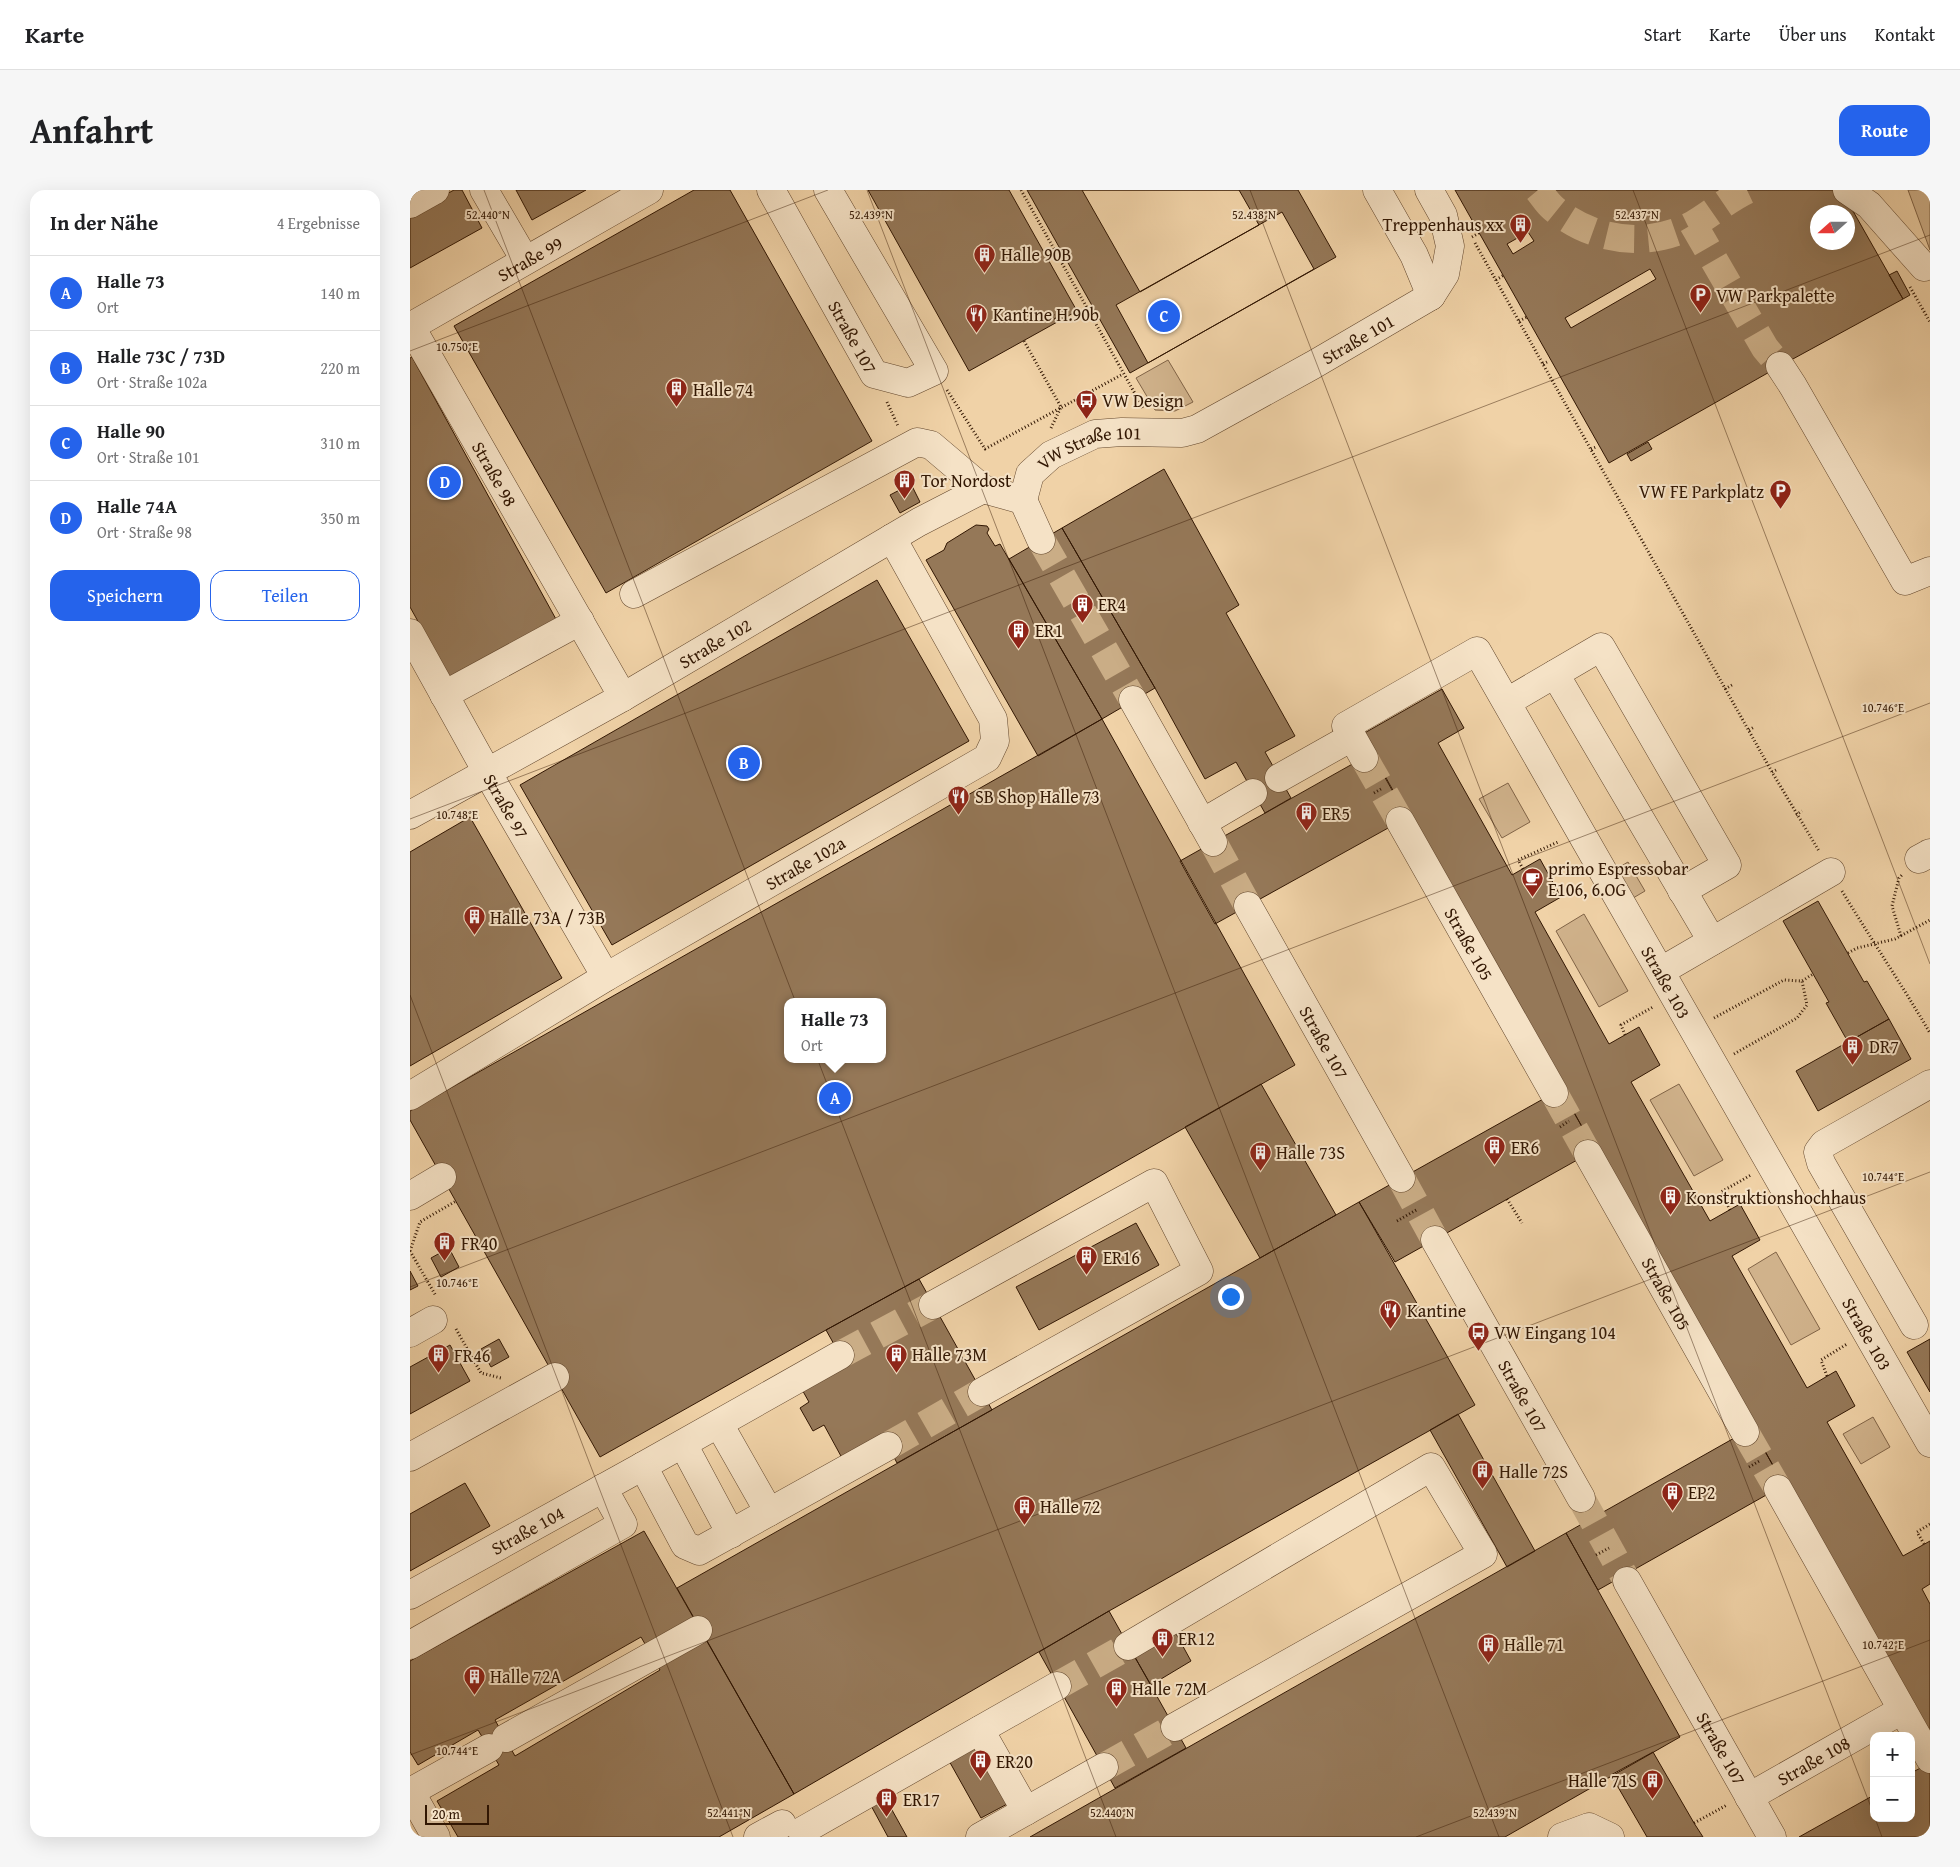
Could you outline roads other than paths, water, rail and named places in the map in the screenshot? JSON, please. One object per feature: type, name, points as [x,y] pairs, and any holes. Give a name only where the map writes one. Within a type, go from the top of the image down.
[{"type":"street","points":[[410,204],[434,190]]},
{"type":"street","points":[[484,190],[525,260]]},
{"type":"street","name":"Straße 99","points":[[411,327],[649,190]]},
{"type":"street","name":"Straße 107","points":[[771,190],[874,374],[908,383],[934,371],[828,190]]},
{"type":"street","points":[[1377,190],[1414,254],[1431,296]]},
{"type":"street","name":"Straße 101","points":[[1169,433],[1197,428],[1217,418],[1431,296],[1445,274],[1450,246],[1444,215],[1429,190]]},
{"type":"street","points":[[1847,190],[1869,205],[1927,272]]},
{"type":"street","points":[[1881,190],[1927,272]]},
{"type":"street","name":"Straße 98","points":[[411,327],[623,696]]},
{"type":"street","points":[[1780,366],[1905,581],[1930,571]]},
{"type":"street","name":"VW Straße 101","points":[[1023,500],[1030,474],[1051,455],[1075,442],[1095,434],[1169,433]]},
{"type":"street","points":[[634,594],[917,442],[930,445],[983,489],[1023,500],[1041,540]]},
{"type":"street","name":"Straße 102","points":[[410,815],[623,696],[892,538],[983,489]]},
{"type":"street","name":"Straße 102a","points":[[410,1096],[451,1069],[606,977],[988,758],[995,741],[993,720],[892,538]]},
{"type":"street","points":[[444,695],[580,620]]},
{"type":"street","name":"Straße 97","points":[[410,633],[487,772],[606,977]]},
{"type":"street","points":[[1507,702],[1601,647],[1727,865],[1682,891]]},
{"type":"street","name":"Straße 103","points":[[1280,778],[1354,740],[1477,651],[1930,1443]]},
{"type":"street","points":[[1555,674],[1712,941]]},
{"type":"street","points":[[1133,700],[1207,832],[1253,793]]},
{"type":"street","name":"Straße 105","points":[[1400,821],[1554,1093]]},
{"type":"street","points":[[1661,971],[1831,872]]},
{"type":"street","name":"Straße 107","points":[[1248,906],[1401,1178]]},
{"type":"street","points":[[1872,1341],[1922,1320],[1821,1163],[1818,1152],[1824,1144],[1930,1084]]},
{"type":"street","name":"Straße 105","points":[[1588,1154],[1745,1432]]},
{"type":"street","points":[[410,1196],[442,1177]]},
{"type":"street","points":[[933,1305],[1154,1183],[1199,1271],[982,1392]]},
{"type":"street","name":"Straße 107","points":[[1435,1240],[1581,1498]]},
{"type":"street","points":[[410,1333],[433,1320]]},
{"type":"street","name":"Straße 104","points":[[410,1595],[840,1355]]},
{"type":"street","points":[[410,1457],[555,1377]]},
{"type":"street","points":[[719,1424],[769,1512]]},
{"type":"street","points":[[683,1444],[731,1534]]},
{"type":"street","points":[[643,1466],[685,1545],[699,1551],[888,1446]]},
{"type":"street","points":[[1128,1646],[1431,1467],[1483,1554],[1175,1727]]},
{"type":"street","points":[[410,1645],[623,1524],[604,1488]]},
{"type":"street","points":[[1778,1489],[1930,1759]]},
{"type":"street","name":"Straße 107","points":[[1627,1581],[1772,1837]]},
{"type":"street","points":[[436,1837],[410,1792],[698,1630]]},
{"type":"street","points":[[758,1837],[794,1830],[802,1831],[1058,1686]]},
{"type":"street","name":"Straße 108","points":[[1749,1797],[1902,1710]]},
{"type":"street","points":[[980,1730],[1026,1811]]},
{"type":"street","points":[[980,1837],[1104,1768]]},
{"type":"street","points":[[1562,1837],[1589,1826],[1610,1837]]},
{"type":"tunnel","points":[[1538,190],[1553,208],[1585,228],[1620,238],[1639,239],[1675,233],[1692,225],[1747,190]]},
{"type":"tunnel","points":[[1693,224],[1765,348],[1780,366]]},
{"type":"tunnel","points":[[1041,540],[1133,700]]},
{"type":"tunnel","points":[[1364,758],[1400,821]]},
{"type":"tunnel","points":[[1213,842],[1248,906]]},
{"type":"tunnel","points":[[1554,1093],[1588,1154]]},
{"type":"tunnel","points":[[1401,1178],[1435,1240]]},
{"type":"tunnel","points":[[840,1355],[933,1305]]},
{"type":"tunnel","points":[[888,1446],[982,1392]]},
{"type":"tunnel","points":[[1745,1432],[1778,1489]]},
{"type":"tunnel","points":[[1581,1498],[1627,1581]]},
{"type":"tunnel","points":[[1057,1686],[1128,1646]]},
{"type":"tunnel","points":[[1104,1767],[1175,1727]]},
{"type":"place","name":"Treppenhaus xx","points":[[1520,243]]},
{"type":"place","name":"Halle 90B","points":[[985,273]]},
{"type":"place","name":"VW Parkpalette","points":[[1700,314]]},
{"type":"place","name":"Halle 90","points":[[1164,316]]},
{"type":"place","name":"Kantine H.90b","points":[[977,333]]},
{"type":"place","name":"Halle 74","points":[[677,408]]},
{"type":"place","name":"VW Design","points":[[1086,419]]},
{"type":"place","name":"Halle 74A","points":[[445,482]]},
{"type":"place","name":"Tor Nordost","points":[[905,499]]},
{"type":"place","name":"VW FE Parkplatz","points":[[1780,510]]},
{"type":"place","name":"ER4","points":[[1082,623]]},
{"type":"place","name":"ER1","points":[[1019,649]]},
{"type":"place","name":"Halle 73C / 73D","points":[[744,763]]},
{"type":"place","name":"SB Shop Halle 73","points":[[959,815]]},
{"type":"place","name":"ER5","points":[[1306,832]]},
{"type":"place","name":"primo Espressobar E106, 6.OG","points":[[1532,897]]},
{"type":"place","name":"Halle 73A / 73B","points":[[474,936]]},
{"type":"place","name":"DR7","points":[[1853,1065]]},
{"type":"place","name":"Halle 73","points":[[835,1098]]},
{"type":"place","name":"ER6","points":[[1495,1166]]},
{"type":"place","name":"Halle 73S","points":[[1260,1171]]},
{"type":"place","name":"Konstruktionshochhaus","points":[[1670,1216]]},
{"type":"place","name":"FR40","points":[[445,1262]]},
{"type":"place","name":"ER16","points":[[1087,1276]]},
{"type":"place","name":"Kantine","points":[[1391,1329]]},
{"type":"place","name":"VW Eingang 104","points":[[1478,1351]]},
{"type":"place","name":"Halle 73M","points":[[896,1373]]},
{"type":"place","name":"FR46","points":[[438,1374]]},
{"type":"place","name":"Halle 72S","points":[[1483,1490]]},
{"type":"place","name":"EP2","points":[[1672,1511]]},
{"type":"place","name":"Halle 72","points":[[1024,1525]]},
{"type":"place","name":"ER12","points":[[1162,1657]]},
{"type":"place","name":"Halle 71","points":[[1488,1663]]},
{"type":"place","name":"Halle 72A","points":[[474,1695]]},
{"type":"place","name":"Halle 72M","points":[[1116,1707]]},
{"type":"place","name":"ER20","points":[[980,1780]]},
{"type":"place","name":"Halle 71S","points":[[1653,1799]]},
{"type":"place","name":"ER17","points":[[887,1818]]}]
